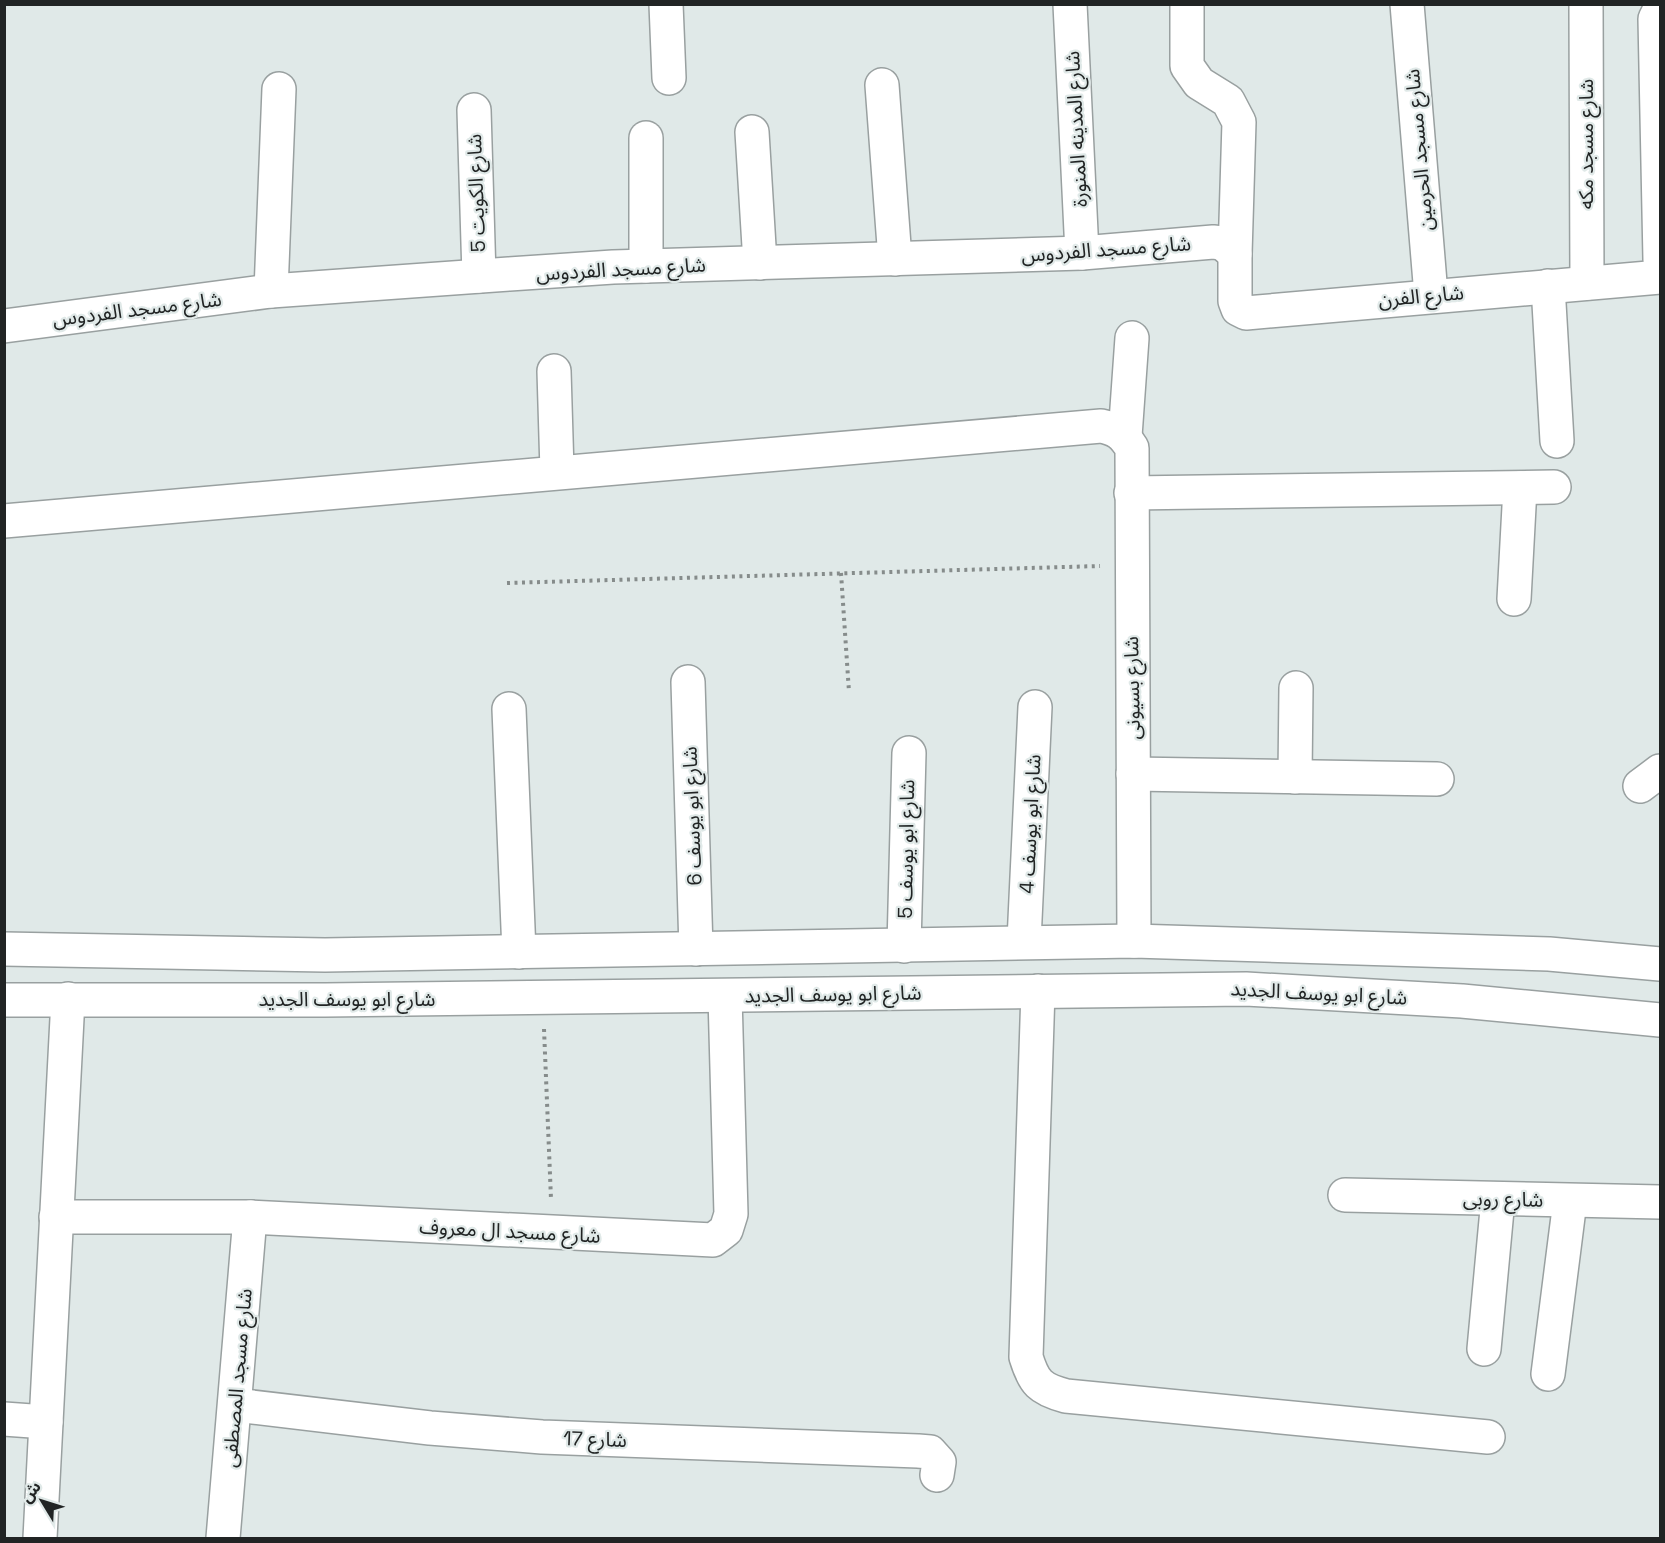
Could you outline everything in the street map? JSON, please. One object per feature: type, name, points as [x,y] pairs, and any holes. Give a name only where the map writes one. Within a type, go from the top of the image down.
[{"type":"street","points":[[666,4],[669,78]]},
{"type":"street","name":"شارع المدينه المنورة","points":[[1070,4],[1082,253]]},
{"type":"street","points":[[1187,4],[1188,66],[1191,76],[1228,101],[1239,122],[1235,254]]},
{"type":"street","name":"شارع مسجد الحرمين","points":[[1407,4],[1431,295]]},
{"type":"street","name":"شارع مسجد مكه","points":[[1586,4],[1587,282]]},
{"type":"street","points":[[1660,9],[1655,18],[1660,260]]},
{"type":"street","points":[[882,85],[894,259]]},
{"type":"street","points":[[271,291],[279,89]]},
{"type":"street","name":"شارع الكويت 5","points":[[474,110],[479,276]]},
{"type":"street","points":[[752,132],[760,263]]},
{"type":"street","points":[[646,138],[646,266]]},
{"type":"street","name":"شارع مسجد الفردوس","points":[[4,326],[271,291],[646,266],[1082,253],[1213,242],[1222,243],[1235,254]]},
{"type":"street","name":"شارع الفرن","points":[[1235,254],[1235,301],[1238,309],[1246,313],[1431,295],[1660,277]]},
{"type":"street","points":[[1548,286],[1557,441]]},
{"type":"street","name":"شارع بسيونى","points":[[1132,338],[1125,436],[1132,448],[1134,941]]},
{"type":"street","points":[[554,371],[557,471]]},
{"type":"street","points":[[4,521],[557,471],[1101,426],[1114,428],[1125,436]]},
{"type":"street","points":[[1131,493],[1554,487]]},
{"type":"street","points":[[1514,600],[1520,488]]},
{"type":"street","name":"شارع ابو يوسف 6","points":[[688,682],[696,949]]},
{"type":"street","points":[[1295,777],[1296,688]]},
{"type":"street","name":"شارع ابو يوسف 4","points":[[1024,941],[1035,707]]},
{"type":"street","points":[[509,709],[519,952]]},
{"type":"street","name":"شارع ابو يوسف 5","points":[[904,946],[909,753]]},
{"type":"street","points":[[1133,774],[1437,779]]},
{"type":"street","points":[[4,949],[324,956],[904,946],[1024,941],[1134,941],[1549,954],[1660,964]]},
{"type":"street","points":[[324,956],[325,1000]]},
{"type":"street","name":"شارع ابو يوسف الجديد","points":[[4,1000],[325,1000],[1246,989],[1351,993],[1660,1020]]},
{"type":"street","points":[[1038,991],[1026,1358],[1032,1377],[1047,1391],[1066,1396],[1488,1437]]},
{"type":"street","name":"شارع مسجد ال معروف","points":[[56,1217],[250,1217],[713,1240],[726,1230],[731,1214],[725,996]]},
{"type":"street","points":[[40,1539],[68,999]]},
{"type":"street","name":"شارع روبى","points":[[1345,1196],[1660,1202]]},
{"type":"street","points":[[1484,1349],[1498,1199]]},
{"type":"street","points":[[1548,1374],[1570,1201]]},
{"type":"street","name":"شارع مسجد المصطفى","points":[[224,1539],[250,1217]]},
{"type":"street","name":"شارع 17","points":[[235,1405],[430,1428],[542,1437],[930,1452],[939,1462],[938,1475]]},
{"type":"street","points":[[4,1419],[46,1422]]},
{"type":"path","points":[[507,583],[1131,565]]},
{"type":"path","points":[[841,573],[849,692]]},
{"type":"path","points":[[543,998],[553,1232]]}]
